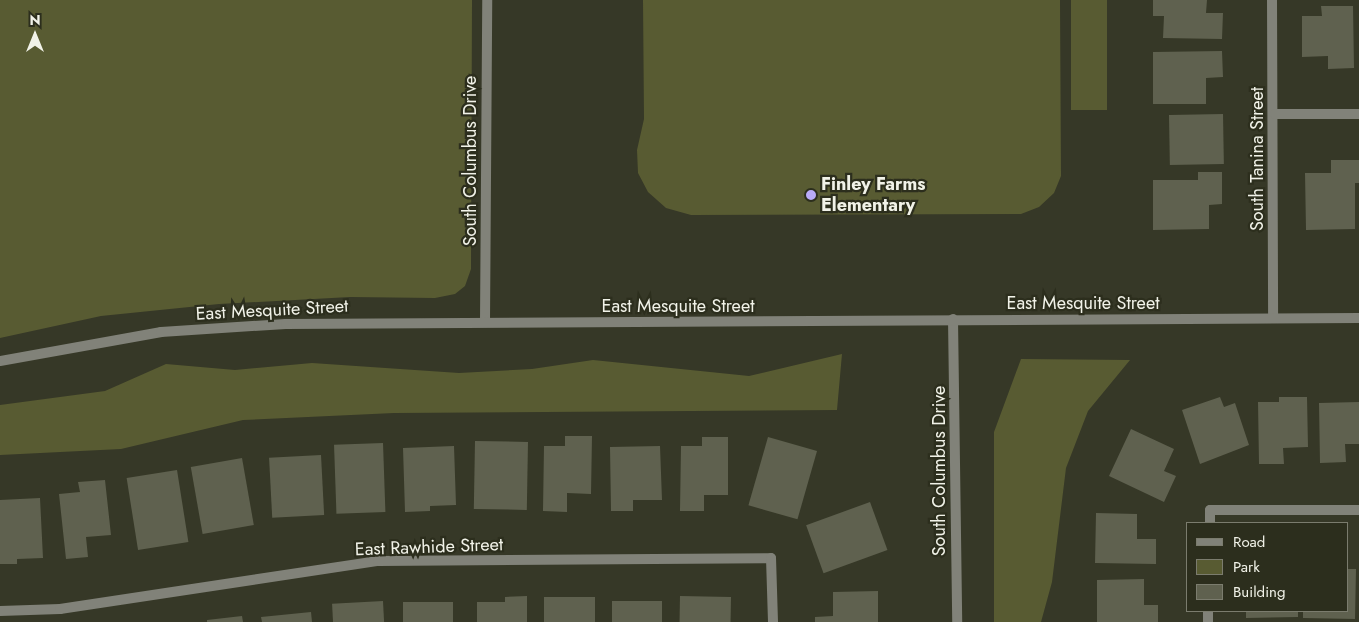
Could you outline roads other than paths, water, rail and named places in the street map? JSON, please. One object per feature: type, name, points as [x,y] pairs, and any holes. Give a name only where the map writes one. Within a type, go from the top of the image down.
[{"type":"street","name":"South Columbus Drive","points":[[485,322],[487,0]]},
{"type":"street","name":"South Tanina Street","points":[[1272,0],[1274,114],[1273,318]]},
{"type":"street","points":[[1274,114],[1359,114]]},
{"type":"street","name":"East Mesquite Street","points":[[0,361],[112,339],[223,326],[485,322],[657,324],[953,319],[1359,318]]},
{"type":"street","name":"South Columbus Drive","points":[[953,319],[957,622]]},
{"type":"street","points":[[1210,522],[1210,510],[1359,510]]},
{"type":"street","name":"East Rawhide Street","points":[[0,611],[60,609],[378,561],[772,558],[773,622]]},
{"type":"place","name":"Finley Farms Elementary","points":[[811,195]]}]
